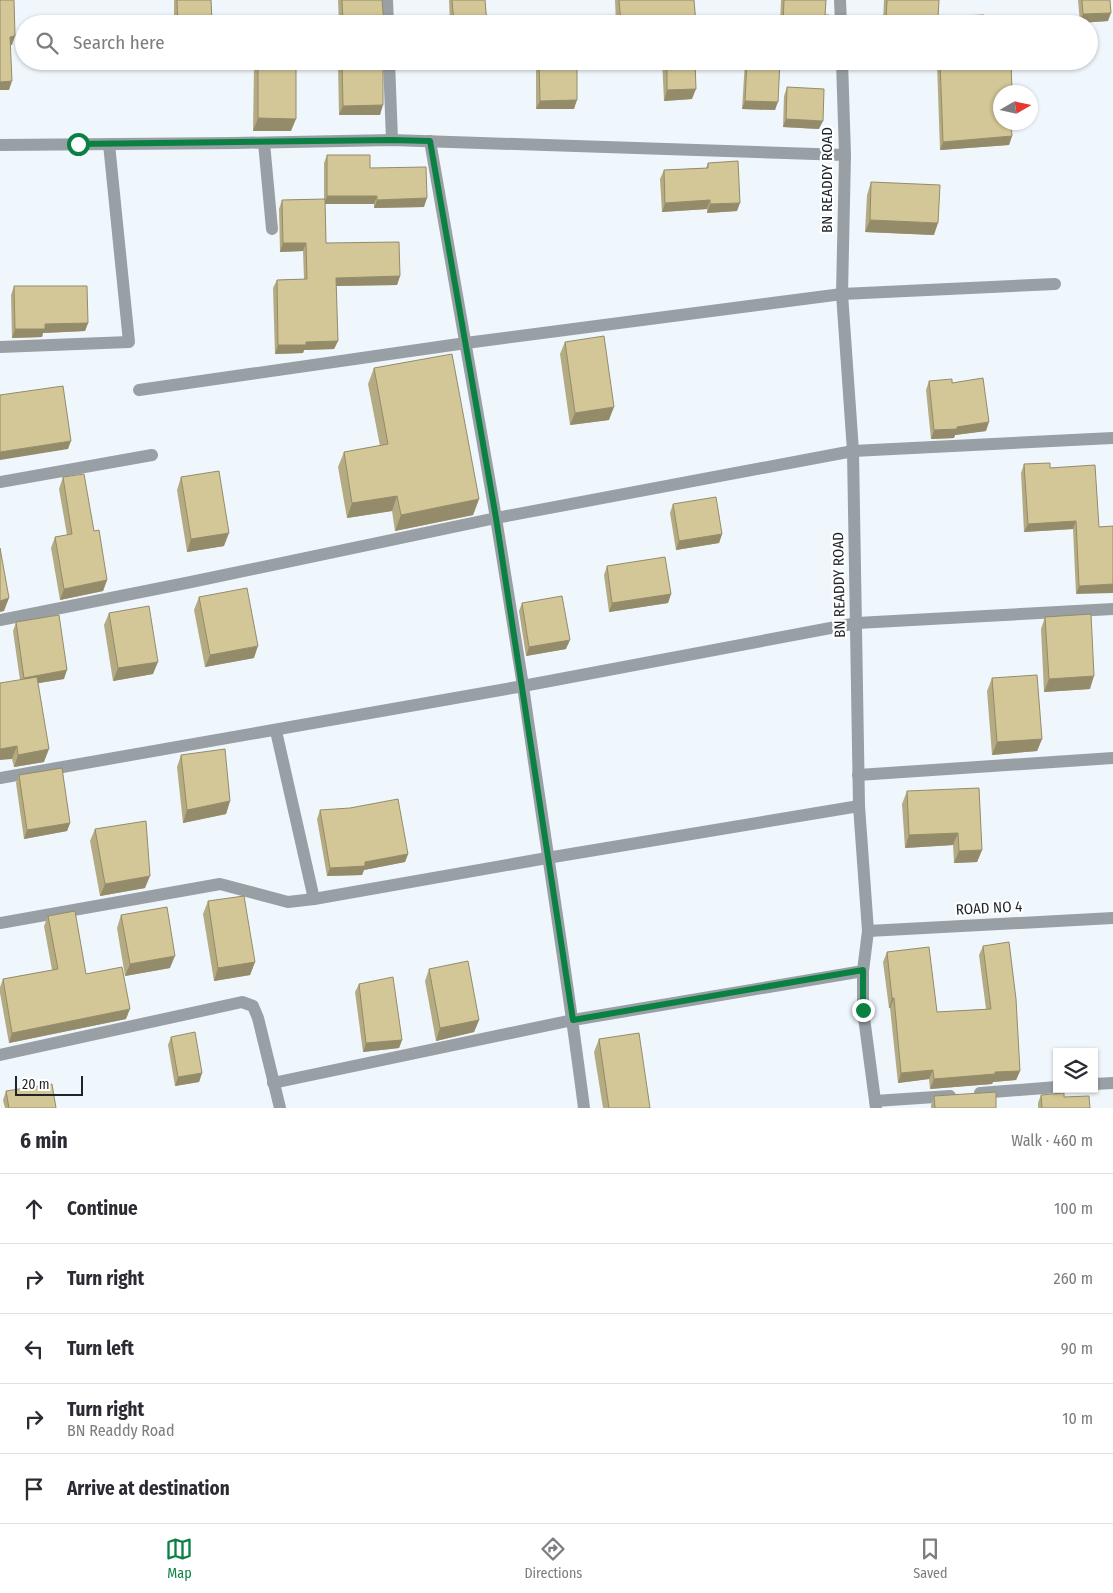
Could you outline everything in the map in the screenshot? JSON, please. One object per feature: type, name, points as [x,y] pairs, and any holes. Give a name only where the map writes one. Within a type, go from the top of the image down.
[{"type":"street","points":[[387,0],[388,15]]},
{"type":"street","points":[[840,0],[841,15]]},
{"type":"street","points":[[389,70],[392,140]]},
{"type":"street","name":"BN READDY ROAD","points":[[842,70],[845,155],[842,294],[853,451],[858,776],[868,931],[863,970],[863,1010],[875,1105]]},
{"type":"street","points":[[0,145],[392,140],[845,155]]},
{"type":"street","points":[[430,141],[496,518],[523,686],[547,858],[573,1020],[584,1108]]},
{"type":"street","points":[[264,143],[272,229]]},
{"type":"street","points":[[0,347],[129,342],[109,144]]},
{"type":"street","points":[[139,390],[466,343],[842,294],[1055,284]]},
{"type":"street","points":[[0,620],[496,518],[853,451],[1113,438]]},
{"type":"street","points":[[0,482],[152,455]]},
{"type":"street","points":[[0,778],[276,731],[857,623],[1113,609]]},
{"type":"street","points":[[276,731],[314,899]]},
{"type":"street","points":[[858,776],[1113,758]]},
{"type":"street","points":[[0,923],[220,884],[288,902],[314,899],[859,806]]},
{"type":"street","name":"ROAD NO 4","points":[[868,931],[1113,918]]},
{"type":"street","points":[[273,1083],[573,1020],[863,970]]},
{"type":"street","points":[[0,1054],[242,1002],[253,1006],[258,1018],[280,1108]]},
{"type":"street","points":[[1098,1084],[1113,1083]]},
{"type":"street","points":[[875,1105],[966,1094],[1053,1087]]},
{"type":"building","points":[[0,0],[14,0],[15,36],[10,37],[12,81],[0,82]]},
{"type":"building","points":[[177,0],[211,0],[212,15],[178,15]]},
{"type":"building","points":[[342,0],[382,0],[383,15],[343,15]]},
{"type":"building","points":[[452,0],[485,0],[486,15],[453,15]]},
{"type":"building","points":[[619,0],[694,0],[695,15],[620,15]]},
{"type":"building","points":[[784,0],[826,0],[825,15],[783,15]]},
{"type":"building","points":[[887,0],[939,0],[938,15],[886,15]]},
{"type":"building","points":[[1082,0],[1110,0],[1111,13],[1083,14]]},
{"type":"building","points":[[258,70],[296,70],[296,119],[258,118]]},
{"type":"building","points":[[342,70],[383,70],[383,105],[343,106]]},
{"type":"building","points":[[539,70],[577,70],[577,100],[540,101]]},
{"type":"building","points":[[667,70],[695,70],[696,89],[667,90]]},
{"type":"building","points":[[747,70],[780,70],[778,102],[745,101]]},
{"type":"building","points":[[940,70],[1011,70],[1012,85],[993,85],[993,130],[1012,130],[1012,136],[943,142]]},
{"type":"building","points":[[787,87],[824,89],[823,121],[786,119]]},
{"type":"building","points":[[327,155],[370,155],[370,168],[426,167],[427,198],[377,200],[377,196],[327,196]]},
{"type":"building","points":[[738,161],[740,203],[710,204],[710,200],[665,203],[664,170],[708,168],[708,163]]},
{"type":"building","points":[[871,182],[940,185],[938,223],[870,220]]},
{"type":"building","points":[[325,199],[326,243],[399,242],[400,276],[336,278],[338,341],[306,342],[306,345],[278,345],[277,280],[307,279],[306,243],[283,243],[282,200]]},
{"type":"building","points":[[14,286],[87,286],[88,323],[45,324],[45,329],[15,329]]},
{"type":"building","points":[[604,336],[614,407],[575,413],[565,342]]},
{"type":"building","points":[[452,354],[479,499],[401,515],[397,496],[352,503],[344,452],[388,444],[374,368]]},
{"type":"building","points":[[983,378],[989,422],[957,427],[957,429],[934,430],[929,381],[952,379],[952,383]]},
{"type":"building","points":[[63,386],[71,441],[0,452],[0,395]]},
{"type":"building","points":[[1050,463],[1050,468],[1095,465],[1099,527],[1113,526],[1113,584],[1079,586],[1076,521],[1028,524],[1024,464]]},
{"type":"building","points":[[219,471],[229,533],[191,539],[181,477]]},
{"type":"building","points":[[84,474],[94,531],[99,530],[107,580],[64,589],[55,537],[72,534],[63,477]]},
{"type":"building","points":[[716,497],[722,534],[679,541],[673,504]]},
{"type":"building","points":[[0,548],[9,598],[0,601]]},
{"type":"building","points":[[665,557],[671,594],[612,603],[607,566]]},
{"type":"building","points":[[247,588],[258,646],[210,655],[199,597]]},
{"type":"building","points":[[562,596],[570,640],[529,647],[522,603]]},
{"type":"building","points":[[149,606],[158,662],[118,668],[109,613]]},
{"type":"building","points":[[1091,614],[1094,676],[1049,679],[1045,617]]},
{"type":"building","points":[[59,615],[67,670],[24,678],[16,622]]},
{"type":"building","points":[[1037,675],[1042,739],[997,742],[992,678]]},
{"type":"building","points":[[37,677],[49,749],[18,755],[17,746],[0,749],[0,683]]},
{"type":"building","points":[[225,749],[230,801],[187,810],[181,755]]},
{"type":"building","points":[[62,768],[70,823],[27,830],[19,775]]},
{"type":"building","points":[[979,788],[982,850],[959,851],[958,833],[909,835],[907,791]]},
{"type":"building","points":[[398,799],[408,854],[365,862],[365,866],[330,868],[320,810],[350,808]]},
{"type":"building","points":[[146,821],[150,876],[105,884],[95,829]]},
{"type":"building","points":[[244,896],[255,962],[218,968],[208,901]]},
{"type":"building","points":[[167,907],[175,956],[130,964],[121,915]]},
{"type":"building","points":[[75,911],[86,974],[122,967],[130,1009],[12,1033],[3,979],[58,969],[48,916]]},
{"type":"building","points":[[1009,942],[1016,999],[1020,1071],[934,1079],[933,1070],[901,1073],[894,998],[892,998],[887,952],[929,947],[937,1012],[991,1009],[983,946]]},
{"type":"building","points":[[468,961],[479,1020],[440,1028],[429,969]]},
{"type":"building","points":[[393,977],[402,1040],[366,1043],[359,984]]},
{"type":"building","points":[[195,1032],[202,1073],[178,1077],[171,1037]]},
{"type":"building","points":[[639,1033],[650,1108],[609,1108],[599,1039]]},
{"type":"building","points":[[52,1084],[56,1108],[9,1108],[6,1091]]},
{"type":"building","points":[[996,1092],[996,1108],[935,1108],[934,1096]]},
{"type":"building","points":[[1064,1093],[1064,1097],[1089,1096],[1090,1108],[1042,1108],[1041,1095]]},
{"type":"route","points":[[78,144],[430,141],[496,518],[573,1020],[863,970],[863,1010]]}]
